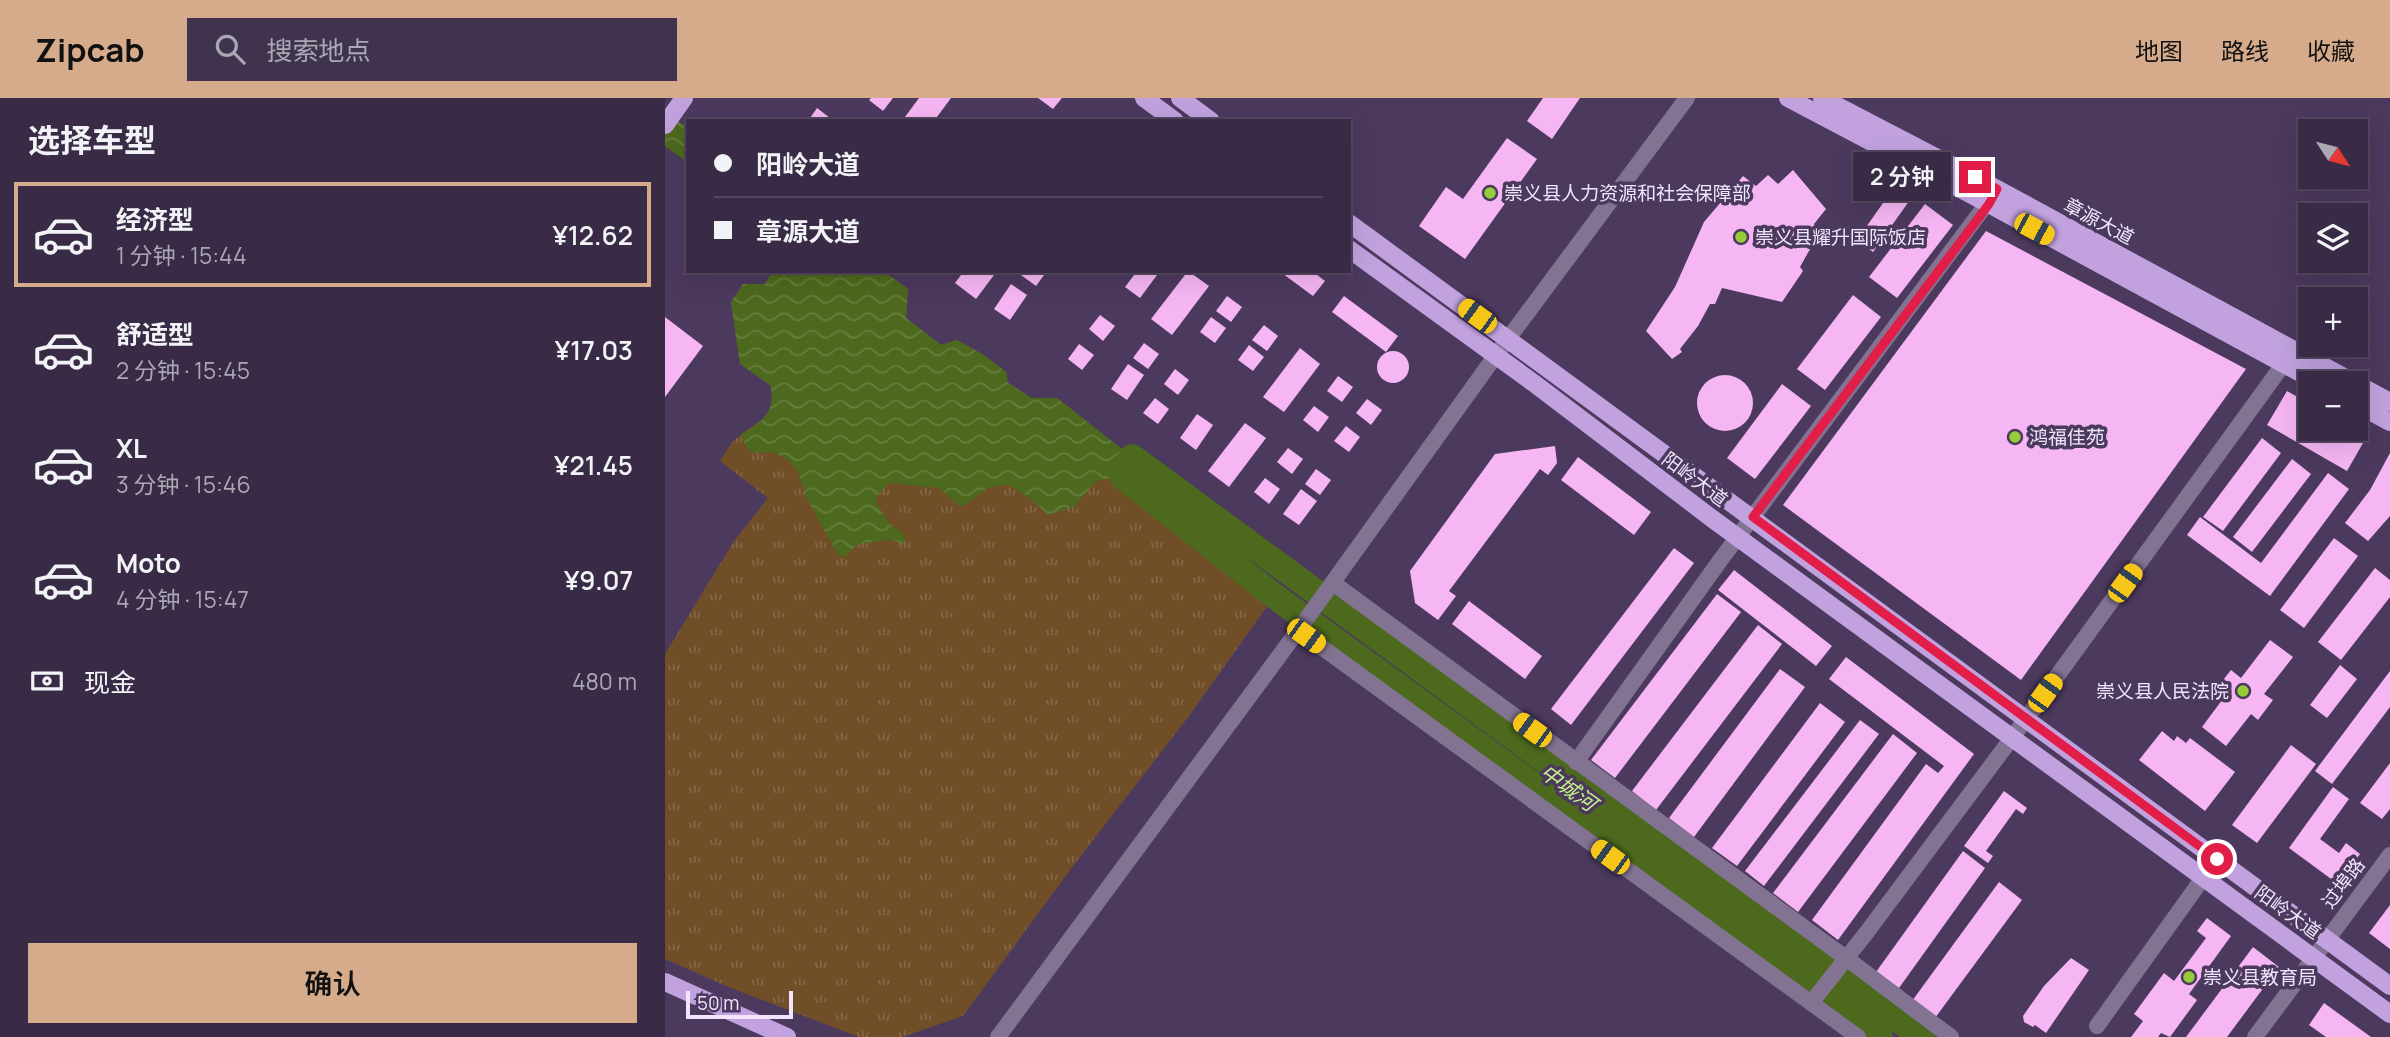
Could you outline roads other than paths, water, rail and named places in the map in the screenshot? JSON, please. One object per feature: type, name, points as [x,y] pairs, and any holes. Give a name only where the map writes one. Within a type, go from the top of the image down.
[{"type":"main road","points":[[665,125],[683,98]]},
{"type":"main road","points":[[1144,98],[1172,119]]},
{"type":"main road","points":[[1180,98],[1208,119]]},
{"type":"main road","name":"章源大道","points":[[1788,98],[1993,196]]},
{"type":"main road","name":"章源大道","points":[[1822,98],[1993,196],[2289,357],[2390,402]]},
{"type":"main road","name":"阳岭大道","points":[[1351,224],[2390,986]]},
{"type":"main road","name":"阳岭大道","points":[[1351,250],[2390,1014]]},
{"type":"main road","name":"章源大道","points":[[2289,357],[2305,371]]},
{"type":"main road","points":[[2368,410],[2390,422]]},
{"type":"main road","points":[[665,982],[787,1037]]},
{"type":"street","points":[[982,1037],[1004,1033],[1496,355],[1687,98]]},
{"type":"street","points":[[1576,762],[1739,536],[1993,196]]},
{"type":"street","points":[[1814,998],[2013,737],[2289,357]]},
{"type":"street","points":[[1329,588],[1576,762],[1841,964],[1951,1037]]},
{"type":"street","points":[[1302,625],[1814,998],[1858,1037]]},
{"type":"street","name":"过埠路","points":[[2255,1037],[2390,855]]},
{"type":"street","points":[[2097,1026],[2203,878]]},
{"type":"water","points":[[665,112],[686,127],[686,162],[665,146]]},
{"type":"water","points":[[772,273],[886,273],[908,289],[906,318],[941,345],[957,340],[984,355],[1006,372],[1008,383],[1032,398],[1057,398],[1132,457],[1122,476],[1096,481],[1075,506],[1049,515],[1009,485],[992,487],[960,507],[939,488],[889,483],[878,495],[876,502],[889,523],[904,534],[905,541],[902,544],[892,540],[864,543],[855,547],[845,557],[838,555],[807,499],[798,472],[789,461],[774,452],[753,453],[747,448],[741,435],[766,415],[772,394],[770,385],[740,364],[731,302],[743,284],[765,284]]},
{"type":"waterway","name":"中城河","points":[[1880,1037],[1273,595],[1122,476],[1132,457],[1922,1037]]},
{"type":"place","name":"崇义县人力资源和社会保障部","points":[[1490,193]]},
{"type":"place","name":"崇义县耀升国际饭店","points":[[1741,237]]},
{"type":"place","name":"鸿福佳苑","points":[[2015,437]]},
{"type":"place","name":"崇义县人民法院","points":[[2243,691]]},
{"type":"place","name":"崇义县教育局","points":[[2189,977]]}]
